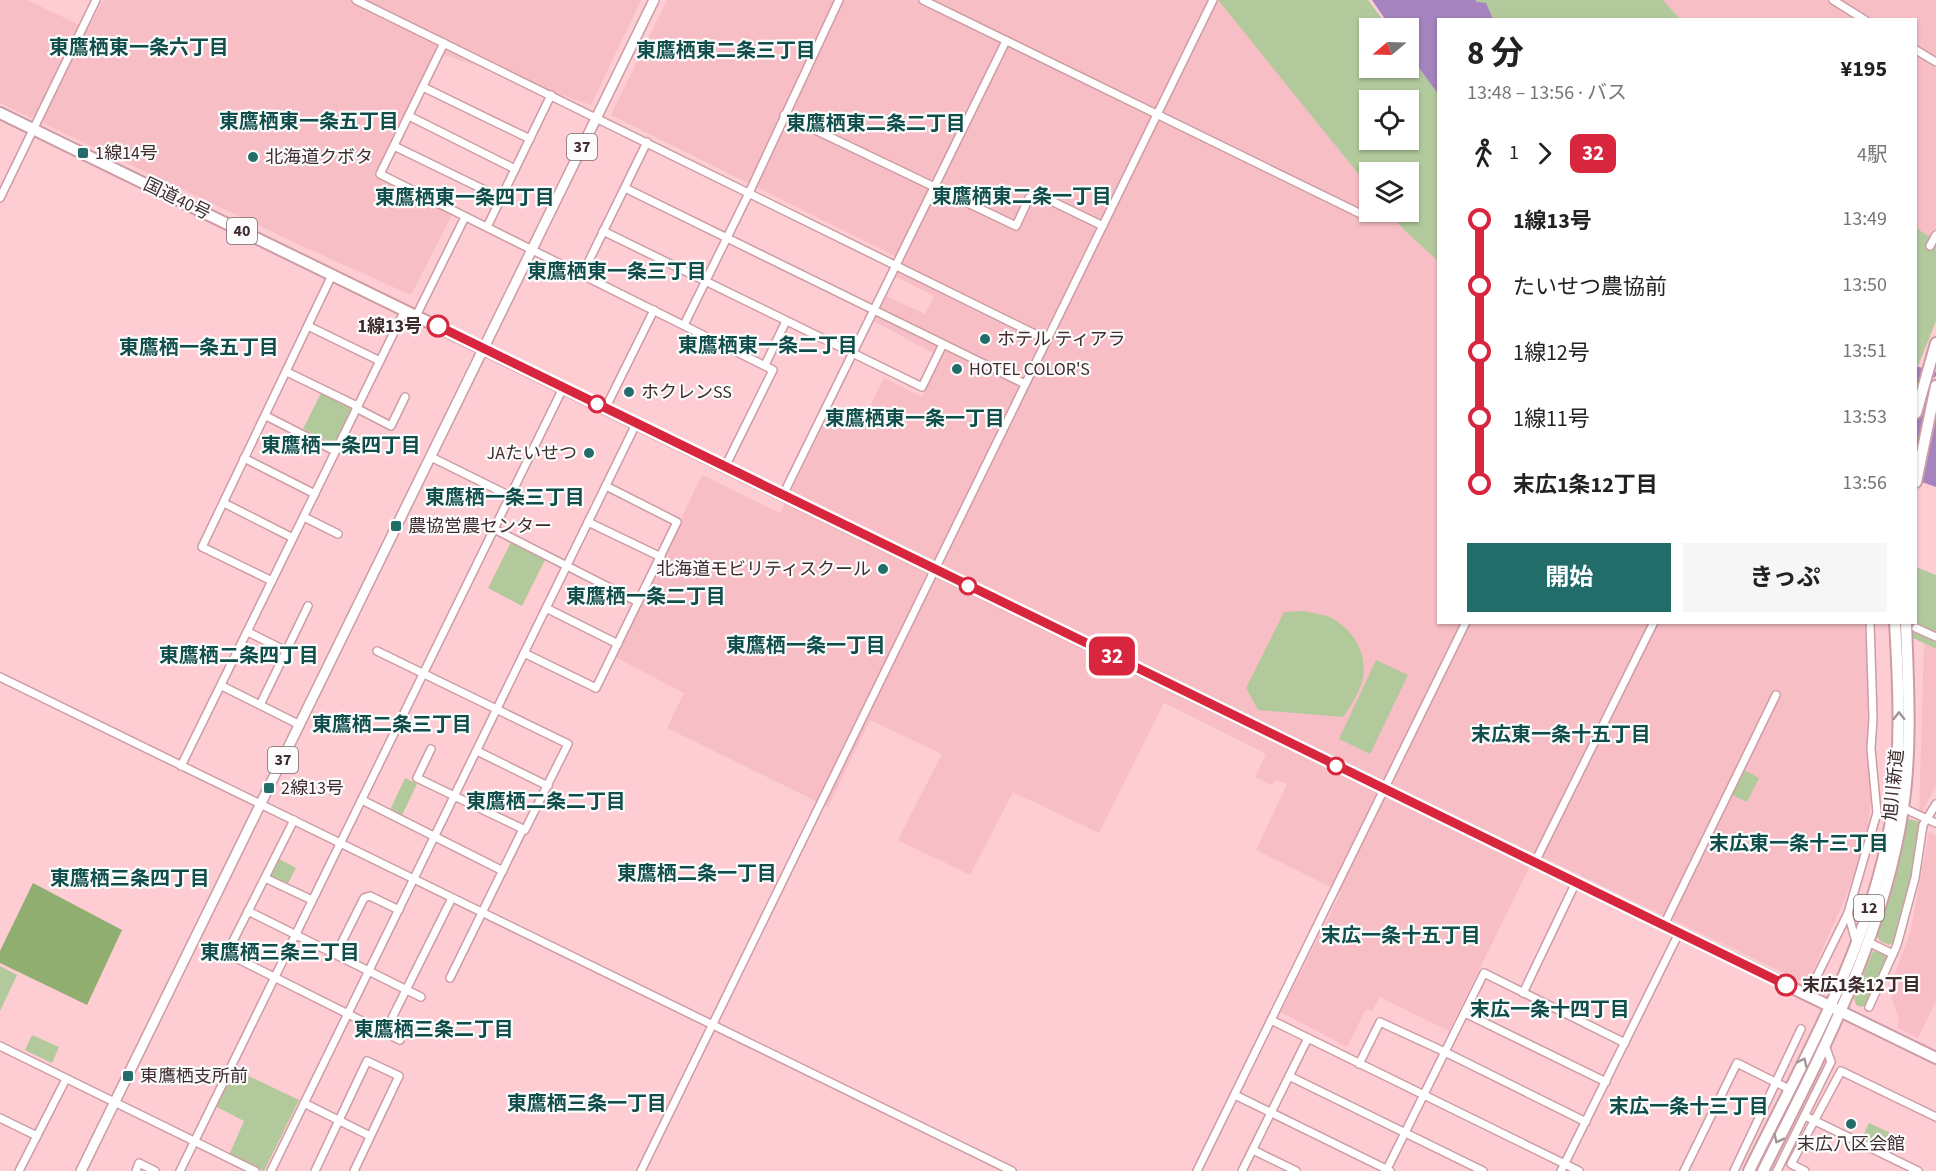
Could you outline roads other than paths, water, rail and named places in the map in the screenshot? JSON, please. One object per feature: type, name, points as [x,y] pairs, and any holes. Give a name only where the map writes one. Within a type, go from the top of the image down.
[{"type":"highway","name":"国道40号","points":[[0,112],[484,349]]},
{"type":"highway","points":[[1917,410],[1936,343]]},
{"type":"highway","name":"40","points":[[484,349],[1936,1058]]},
{"type":"highway","points":[[1917,477],[1936,386]]},
{"type":"highway","name":"旭川新道","points":[[1749,1171],[1829,1006],[1856,944],[1876,888],[1898,806],[1899,739],[1895,624]]},
{"type":"highway","name":"旭川新道","points":[[1763,1171],[1840,1011],[1868,942],[1889,877],[1898,806],[1908,754],[1911,625]]},
{"type":"main road","name":"37","points":[[81,1171],[654,0]]},
{"type":"street","points":[[0,198],[96,0]]},
{"type":"street","points":[[357,0],[1047,340]]},
{"type":"street","points":[[684,325],[749,193],[839,0]]},
{"type":"street","points":[[923,0],[1359,213]]},
{"type":"street","points":[[641,1171],[1213,0]]},
{"type":"street","points":[[1833,0],[1862,18]]},
{"type":"street","points":[[783,495],[1006,41]]},
{"type":"street","points":[[444,43],[380,174],[773,370],[725,467]]},
{"type":"street","points":[[1917,51],[1936,62]]},
{"type":"street","points":[[423,87],[530,139]]},
{"type":"street","points":[[487,227],[551,95]]},
{"type":"street","points":[[784,115],[1016,226],[1029,198],[1037,194],[1103,226]]},
{"type":"street","points":[[409,116],[515,169]]},
{"type":"street","points":[[582,275],[647,142]]},
{"type":"street","points":[[394,146],[501,198]]},
{"type":"street","points":[[624,188],[1025,384]]},
{"type":"street","points":[[416,315],[465,216]]},
{"type":"street","points":[[603,231],[922,387],[943,344]]},
{"type":"street","points":[[1930,246],[1936,235]]},
{"type":"street","points":[[272,581],[202,547],[332,275]]},
{"type":"street","points":[[182,766],[405,310]]},
{"type":"street","points":[[605,409],[654,310]]},
{"type":"street","points":[[765,365],[786,321]]},
{"type":"street","points":[[308,326],[380,360]]},
{"type":"street","points":[[287,372],[391,426],[405,397]]},
{"type":"street","points":[[180,1171],[563,388]]},
{"type":"street","points":[[266,416],[335,451]]},
{"type":"street","points":[[271,1171],[636,423]]},
{"type":"street","points":[[430,457],[510,496]]},
{"type":"street","points":[[244,458],[315,494]]},
{"type":"street","points":[[524,653],[596,688],[661,557],[677,522],[606,486]]},
{"type":"street","points":[[224,503],[293,538]]},
{"type":"street","points":[[304,517],[338,534]]},
{"type":"street","points":[[588,522],[661,557]]},
{"type":"street","points":[[494,529],[638,602]]},
{"type":"street","points":[[260,705],[308,606]]},
{"type":"street","points":[[546,608],[618,644]]},
{"type":"street","points":[[1201,1170],[1234,1095],[1465,624]]},
{"type":"street","points":[[1535,862],[1653,624]]},
{"type":"street","points":[[1815,980],[1848,913],[1877,813],[1871,749],[1873,718],[1870,624]]},
{"type":"street","points":[[1911,625],[1936,637]]},
{"type":"street","points":[[248,632],[286,651]]},
{"type":"street","points":[[377,651],[568,744],[450,978]]},
{"type":"street","points":[[0,677],[1012,1171]]},
{"type":"street","points":[[222,686],[300,725]]},
{"type":"street","points":[[1664,925],[1776,695]]},
{"type":"street","points":[[431,749],[417,778],[524,829]]},
{"type":"street","points":[[477,751],[548,786]]},
{"type":"street","points":[[362,800],[503,871]]},
{"type":"street","points":[[1877,804],[1898,806],[1936,824]]},
{"type":"street","points":[[1869,1007],[1893,954],[1909,908],[1923,825],[1936,804]]},
{"type":"street","points":[[294,820],[229,950],[232,956],[400,1040]]},
{"type":"street","points":[[265,878],[312,900]]},
{"type":"street","points":[[1523,993],[1576,882]]},
{"type":"street","points":[[336,954],[364,898],[370,896],[399,910]]},
{"type":"street","points":[[385,1032],[452,898]]},
{"type":"street","points":[[248,911],[421,997]]},
{"type":"street","points":[[1848,913],[1856,944]]},
{"type":"street","points":[[1563,1168],[1679,933]]},
{"type":"street","points":[[1868,942],[1893,954]]},
{"type":"street","points":[[1234,1095],[1388,1170],[1404,1133],[1484,973],[1625,1043]]},
{"type":"street","points":[[1465,1013],[1606,1082]]},
{"type":"street","points":[[1271,1020],[1424,1095],[1563,1168],[1579,1171]]},
{"type":"street","points":[[1359,1064],[1380,1023],[1445,1052],[1586,1122]]},
{"type":"street","points":[[1734,1171],[1801,1029]]},
{"type":"street","points":[[1242,1171],[1308,1038]]},
{"type":"street","points":[[1778,1171],[1831,1062],[1825,1045]]},
{"type":"street","points":[[0,1046],[255,1171]]},
{"type":"street","points":[[315,1171],[367,1061],[399,1076],[354,1171]]},
{"type":"street","points":[[1684,1171],[1737,1063],[1789,1089]]},
{"type":"street","points":[[1805,1171],[1791,1164],[1842,1071],[1936,1117]]},
{"type":"street","points":[[1289,1076],[1483,1171]]},
{"type":"street","points":[[19,1171],[66,1079]]},
{"type":"street","points":[[304,1103],[370,1136]]},
{"type":"street","points":[[1805,1116],[1918,1171]]},
{"type":"street","points":[[0,1118],[37,1136]]},
{"type":"street","points":[[1253,1150],[1296,1171]]},
{"type":"street","points":[[136,1171],[139,1163],[155,1171]]},
{"type":"place","name":"1線14号","points":[[83,153]]},
{"type":"place","name":"北海道クボタ","points":[[253,157]]},
{"type":"place","name":"1線13号","points":[[438,326]]},
{"type":"place","name":"ホテル ティアラ","points":[[985,339]]},
{"type":"place","name":"HOTEL COLOR'S","points":[[957,369]]},
{"type":"place","name":"ホクレンSS","points":[[629,392]]},
{"type":"place","name":"JAたいせつ","points":[[589,453]]},
{"type":"place","name":"農協営農センター","points":[[396,526]]},
{"type":"place","name":"北海道モビリティスクール","points":[[883,569]]},
{"type":"place","name":"2線13号","points":[[269,788]]},
{"type":"place","name":"末広1条12丁目","points":[[1786,985]]},
{"type":"place","name":"東鷹栖支所前","points":[[128,1076]]},
{"type":"place","name":"末広八区会館","points":[[1851,1124]]},
{"type":"district","name":"東鷹栖東一条六丁目","points":[[139,48]]},
{"type":"district","name":"東鷹栖東二条三丁目","points":[[726,51]]},
{"type":"district","name":"東鷹栖東一条五丁目","points":[[309,122]]},
{"type":"district","name":"東鷹栖東二条二丁目","points":[[876,124]]},
{"type":"district","name":"東鷹栖東二条一丁目","points":[[1022,197]]},
{"type":"district","name":"東鷹栖東一条四丁目","points":[[465,198]]},
{"type":"district","name":"東鷹栖東一条三丁目","points":[[617,272]]},
{"type":"district","name":"東鷹栖東一条二丁目","points":[[768,346]]},
{"type":"district","name":"東鷹栖一条五丁目","points":[[199,348]]},
{"type":"district","name":"東鷹栖東一条一丁目","points":[[915,419]]},
{"type":"district","name":"東鷹栖一条四丁目","points":[[341,446]]},
{"type":"district","name":"東鷹栖一条三丁目","points":[[505,498]]},
{"type":"district","name":"東鷹栖一条二丁目","points":[[646,597]]},
{"type":"district","name":"東鷹栖一条一丁目","points":[[806,646]]},
{"type":"district","name":"東鷹栖二条四丁目","points":[[239,656]]},
{"type":"district","name":"東鷹栖二条三丁目","points":[[392,725]]},
{"type":"district","name":"末広東一条十五丁目","points":[[1561,735]]},
{"type":"district","name":"東鷹栖二条二丁目","points":[[546,802]]},
{"type":"district","name":"末広東一条十三丁目","points":[[1799,844]]},
{"type":"district","name":"東鷹栖二条一丁目","points":[[697,874]]},
{"type":"district","name":"東鷹栖三条四丁目","points":[[130,879]]},
{"type":"district","name":"末広一条十五丁目","points":[[1401,936]]},
{"type":"district","name":"東鷹栖三条三丁目","points":[[280,953]]},
{"type":"district","name":"末広一条十四丁目","points":[[1550,1010]]},
{"type":"district","name":"東鷹栖三条二丁目","points":[[434,1030]]},
{"type":"district","name":"東鷹栖三条一丁目","points":[[587,1104]]},
{"type":"district","name":"末広一条十三丁目","points":[[1689,1107]]}]
